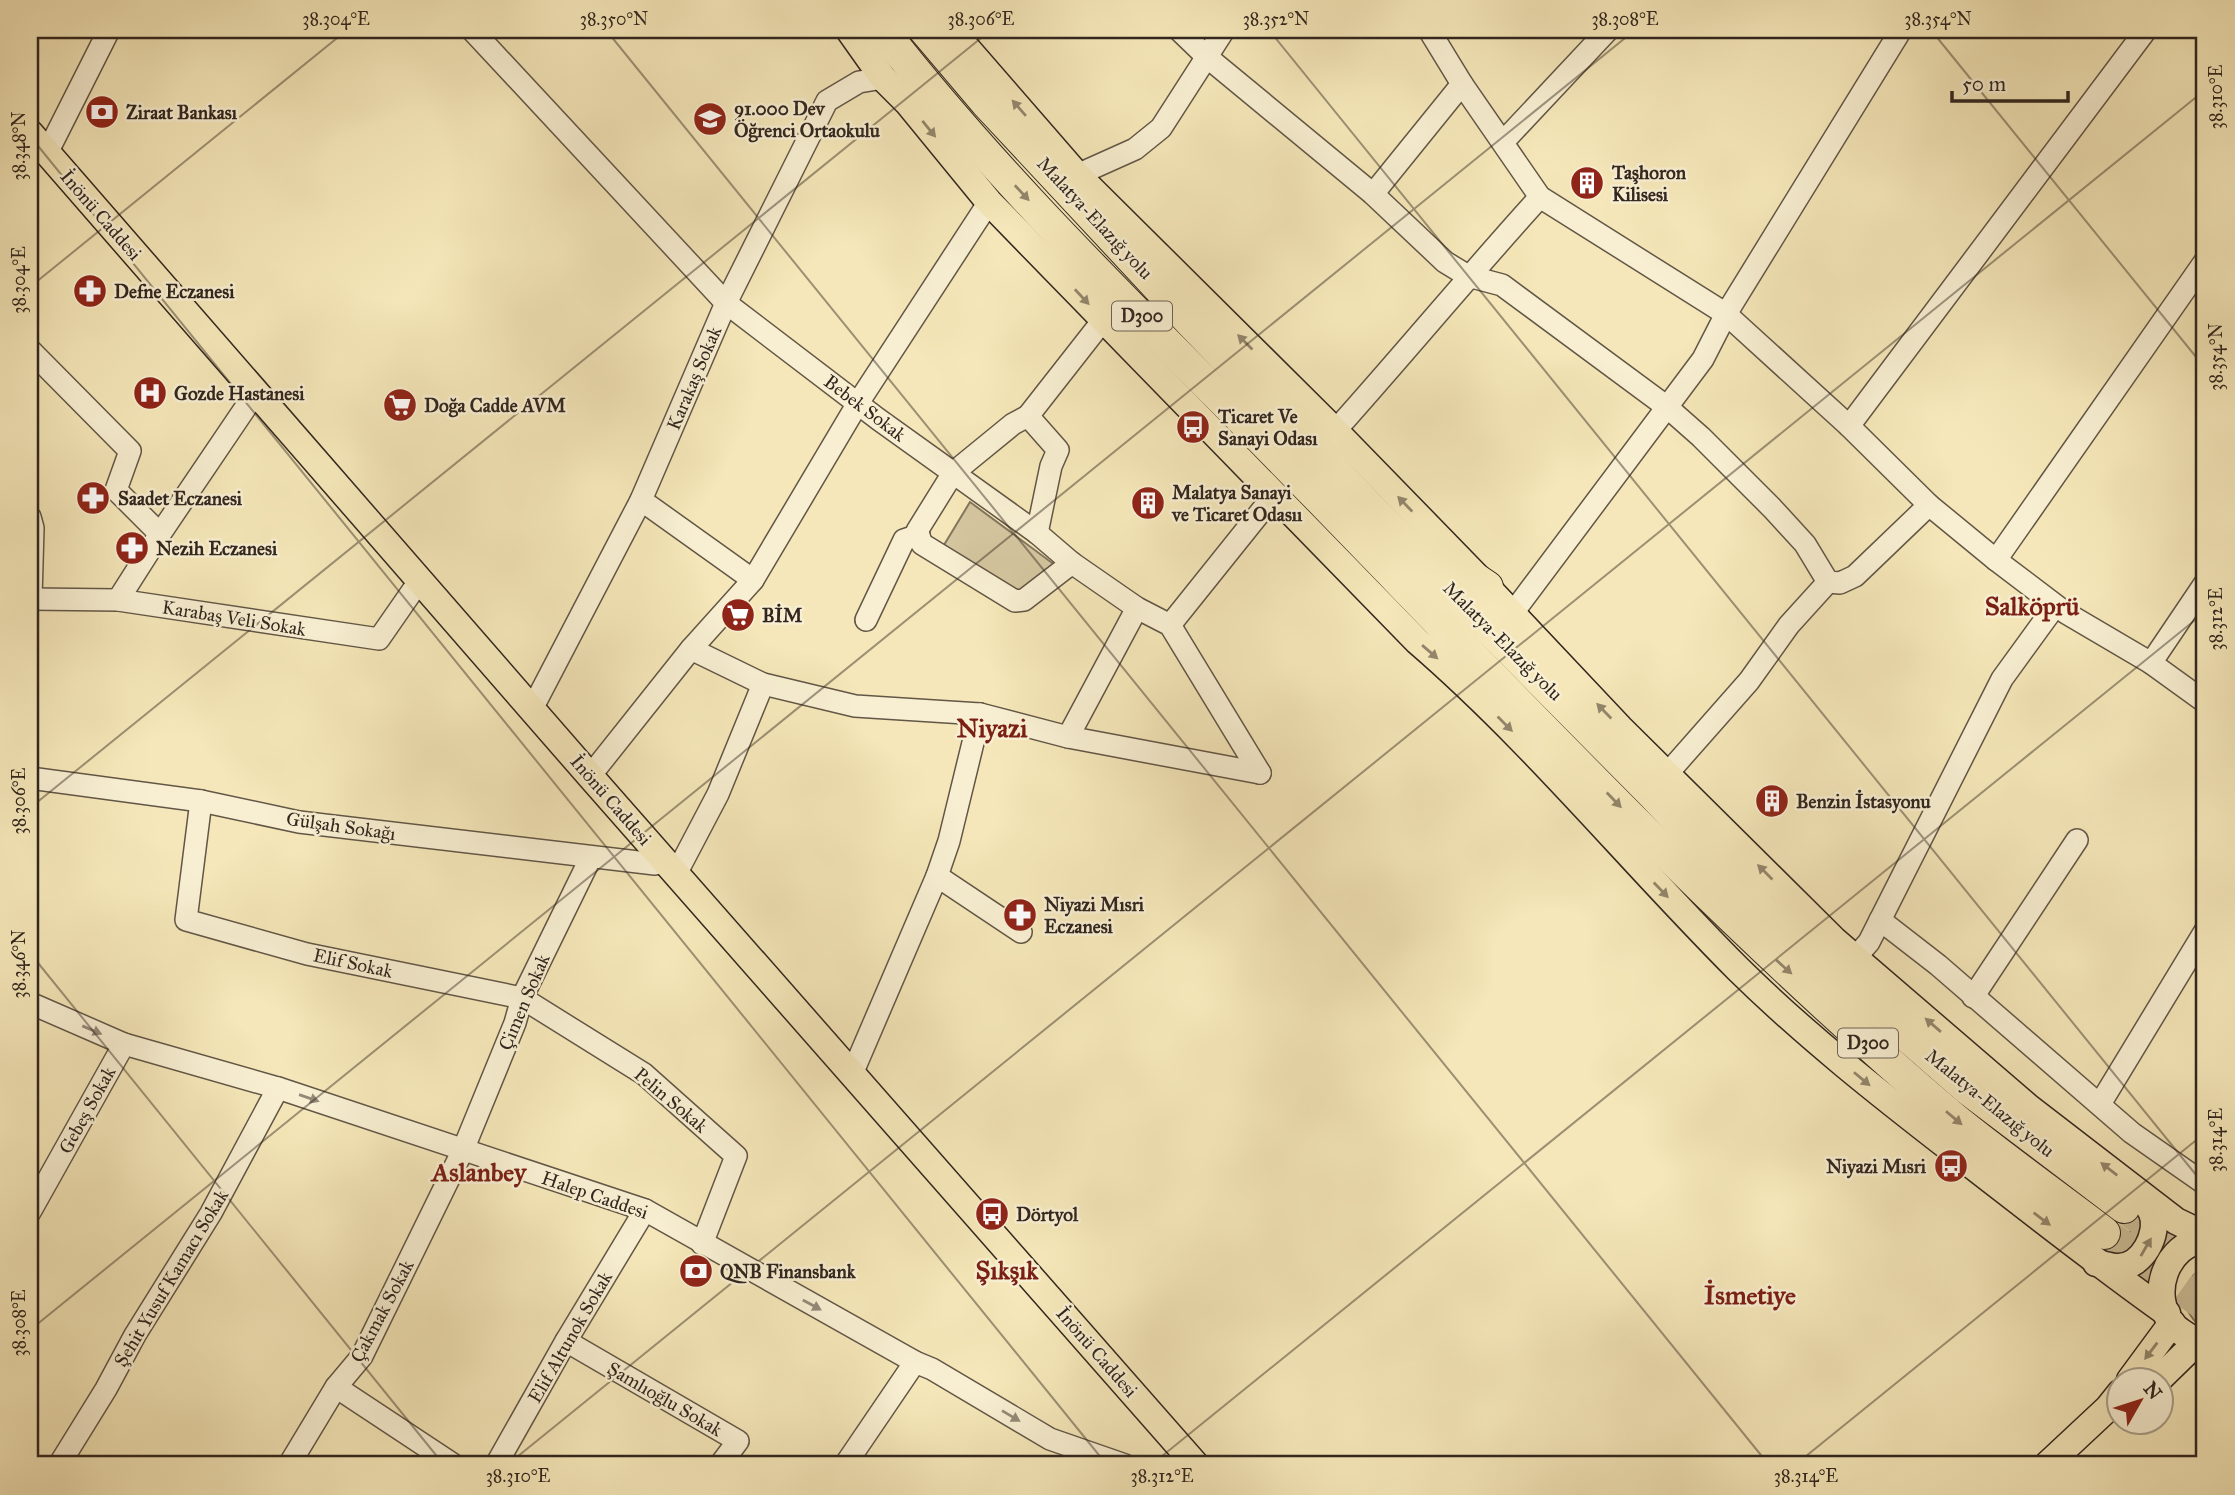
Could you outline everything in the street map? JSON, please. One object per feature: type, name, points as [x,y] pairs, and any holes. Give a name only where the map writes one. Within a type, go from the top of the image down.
[{"type":"highway","name":"D300","points":[[882,30],[1021,192],[1647,834],[1764,949],[2100,1248]]},
{"type":"highway","name":"Malatya-Elazığ yolu","points":[[925,30],[986,102],[1367,505],[1652,793],[1763,911],[1967,1088],[2132,1201]]},
{"type":"highway","points":[[1367,505],[1488,587]]},
{"type":"main road","points":[[849,30],[883,78],[908,103],[989,202],[1417,641],[1457,676],[1560,780],[1739,970],[1805,1031],[1873,1088],[2100,1248],[2119,1267],[2132,1264],[2145,1253],[2151,1237],[2153,1214],[2132,1201],[2028,1107],[1834,940],[1667,774],[1335,431],[1077,175],[951,30]]},
{"type":"main road","name":"İnönü Caddesi","points":[[30,133],[38,150],[247,404],[852,1074],[1196,1465]]},
{"type":"main road","name":"İnönü Caddesi","points":[[38,150],[532,709],[665,869],[1181,1465]]},
{"type":"main road","points":[[1314,535],[1338,542],[1411,614],[1441,624]]},
{"type":"main road","points":[[2132,1201],[2205,1237]]},
{"type":"main road","points":[[2169,1318],[2162,1304],[2161,1291],[2168,1266],[2181,1249],[2205,1237]]},
{"type":"main road","points":[[2100,1248],[2184,1335],[2203,1344],[2176,1366]]},
{"type":"main road","points":[[2139,1366],[2169,1318]]},
{"type":"main road","points":[[2047,1465],[2106,1410]]},
{"type":"main road","points":[[2070,1465],[2106,1432]]},
{"type":"street","points":[[38,150],[109,30]]},
{"type":"street","name":"Bebek Sokak","points":[[472,30],[726,303],[1037,533],[1072,562],[1137,608],[1170,625]]},
{"type":"street","points":[[1179,30],[1207,57],[1373,194],[1445,262],[1468,276],[1502,285],[1667,407],[1772,508],[1805,544],[1828,582]]},
{"type":"street","points":[[1077,175],[1135,149],[1161,128],[1224,30]]},
{"type":"street","points":[[1429,30],[1462,84],[1540,197],[1726,314],[1849,426],[1929,505],[1996,561],[2055,606],[2151,663],[2205,702]]},
{"type":"street","points":[[1503,142],[1608,30]]},
{"type":"street","points":[[1512,614],[1703,359],[1726,314],[1901,30]]},
{"type":"street","points":[[1849,426],[2146,30]]},
{"type":"street","name":"Karakaş Sokak","points":[[532,709],[641,500],[726,303],[827,101],[859,82],[883,78]]},
{"type":"street","points":[[1373,194],[1462,84]]},
{"type":"street","points":[[1335,431],[1540,197]]},
{"type":"street","points":[[590,776],[691,649],[753,580],[858,403],[989,202]]},
{"type":"street","points":[[1996,561],[2205,261]]},
{"type":"street","points":[[1072,562],[1024,600],[1015,601],[922,544],[917,531],[953,473],[1013,424],[1028,416],[1104,319]]},
{"type":"street","points":[[30,349],[130,451],[116,490],[160,534]]},
{"type":"street","points":[[118,600],[247,404]]},
{"type":"street","points":[[1028,416],[1058,450],[1051,466],[1037,533]]},
{"type":"street","points":[[691,649],[763,684],[855,706],[980,714],[1068,737],[1260,773],[1170,625],[1275,494]]},
{"type":"street","points":[[641,500],[753,580]]},
{"type":"street","points":[[1828,582],[1840,583],[1855,576],[1929,505]]},
{"type":"street","points":[[30,517],[33,528],[30,599]]},
{"type":"street","points":[[866,620],[904,540],[919,535]]},
{"type":"street","points":[[1667,774],[1749,681],[1789,625],[1828,582]]},
{"type":"street","points":[[2151,663],[2205,583]]},
{"type":"street","name":"Karabaş Veli Sokak","points":[[30,599],[118,600],[379,639],[413,590]]},
{"type":"street","points":[[1855,958],[1869,942],[2001,679],[2055,606]]},
{"type":"street","points":[[1068,737],[1137,608]]},
{"type":"street","points":[[665,869],[718,794],[763,684]]},
{"type":"street","points":[[852,1074],[937,876],[949,841],[980,714]]},
{"type":"street","name":"Gülşah Sokağı","points":[[30,778],[201,801],[299,822],[591,857],[665,869]]},
{"type":"street","name":"Elif Sokak","points":[[201,801],[186,920],[307,954],[522,998]]},
{"type":"street","points":[[1973,997],[2077,840]]},
{"type":"street","name":"Çimen Sokak","points":[[463,1150],[515,1023],[522,998],[591,857]]},
{"type":"street","points":[[937,876],[1021,932]]},
{"type":"street","points":[[1880,920],[1938,965],[2132,1133],[2205,1184]]},
{"type":"street","points":[[2100,1104],[2205,931]]},
{"type":"street","name":"Pelin Sokak","points":[[522,998],[644,1074],[736,1156],[702,1244]]},
{"type":"street","name":"Halep Caddesi","points":[[30,1003],[124,1044],[278,1088],[645,1210],[702,1244],[932,1369],[1050,1439],[1125,1465]]},
{"type":"street","name":"Gebeş Sokak","points":[[30,1212],[124,1044]]},
{"type":"street","name":"Şehit Yusuf Kamacı Sokak","points":[[60,1465],[135,1335],[211,1213],[278,1088]]},
{"type":"street","name":"Çakmak Sokak","points":[[289,1465],[336,1387],[362,1356],[463,1150]]},
{"type":"street","name":"Elif Altunok Sokak","points":[[496,1465],[566,1341],[645,1210]]},
{"type":"street","name":"Şamlıoğlu Sokak","points":[[566,1341],[738,1441],[720,1465]]},
{"type":"street","points":[[845,1465],[915,1362]]},
{"type":"street","points":[[336,1387],[454,1465]]},
{"type":"shaded area","points":[[970,502],[1063,571],[1027,602],[944,545]]},
{"type":"shaded area","points":[[2143,1214],[2146,1242],[2121,1254],[2115,1252]]},
{"type":"shaded area","points":[[2205,1267],[2205,1329],[2191,1315],[2185,1298],[2190,1280]]},
{"type":"tunnel","points":[[2124,1207],[2205,1266]]},
{"type":"tunnel","points":[[2104,1233],[2205,1305]]},
{"type":"place","name":"Ziraat Bankası","points":[[102,112]]},
{"type":"place","name":"91.000 Dev Öğrenci Ortaokulu","points":[[710,119]]},
{"type":"place","name":"Taşhoron Kilisesi","points":[[1587,183]]},
{"type":"place","name":"Defne Eczanesi","points":[[90,291]]},
{"type":"place","name":"Gozde Hastanesi","points":[[150,393]]},
{"type":"place","name":"Doğa Cadde AVM","points":[[400,405]]},
{"type":"place","name":"Ticaret Ve Sanayi Odası","points":[[1193,427]]},
{"type":"place","name":"Saadet Eczanesi","points":[[93,498]]},
{"type":"place","name":"Malatya Sanayi ve Ticaret Odasıı","points":[[1148,503]]},
{"type":"place","name":"Nezih Eczanesi","points":[[132,548]]},
{"type":"place","name":"BİM","points":[[738,615]]},
{"type":"place","name":"Benzin İstasyonu","points":[[1772,801]]},
{"type":"place","name":"Niyazi Mısri Eczanesi","points":[[1020,915]]},
{"type":"place","name":"Niyazi Mısri","points":[[1951,1166]]},
{"type":"place","name":"Dörtyol","points":[[992,1214]]},
{"type":"place","name":"QNB Finansbank","points":[[696,1271]]},
{"type":"district","name":"Salköprü","points":[[2032,606]]},
{"type":"district","name":"Niyazi","points":[[992,728]]},
{"type":"district","name":"Aslanbey","points":[[479,1172]]},
{"type":"district","name":"Şıkşık","points":[[1007,1270]]},
{"type":"district","name":"İsmetiye","points":[[1750,1295]]}]
